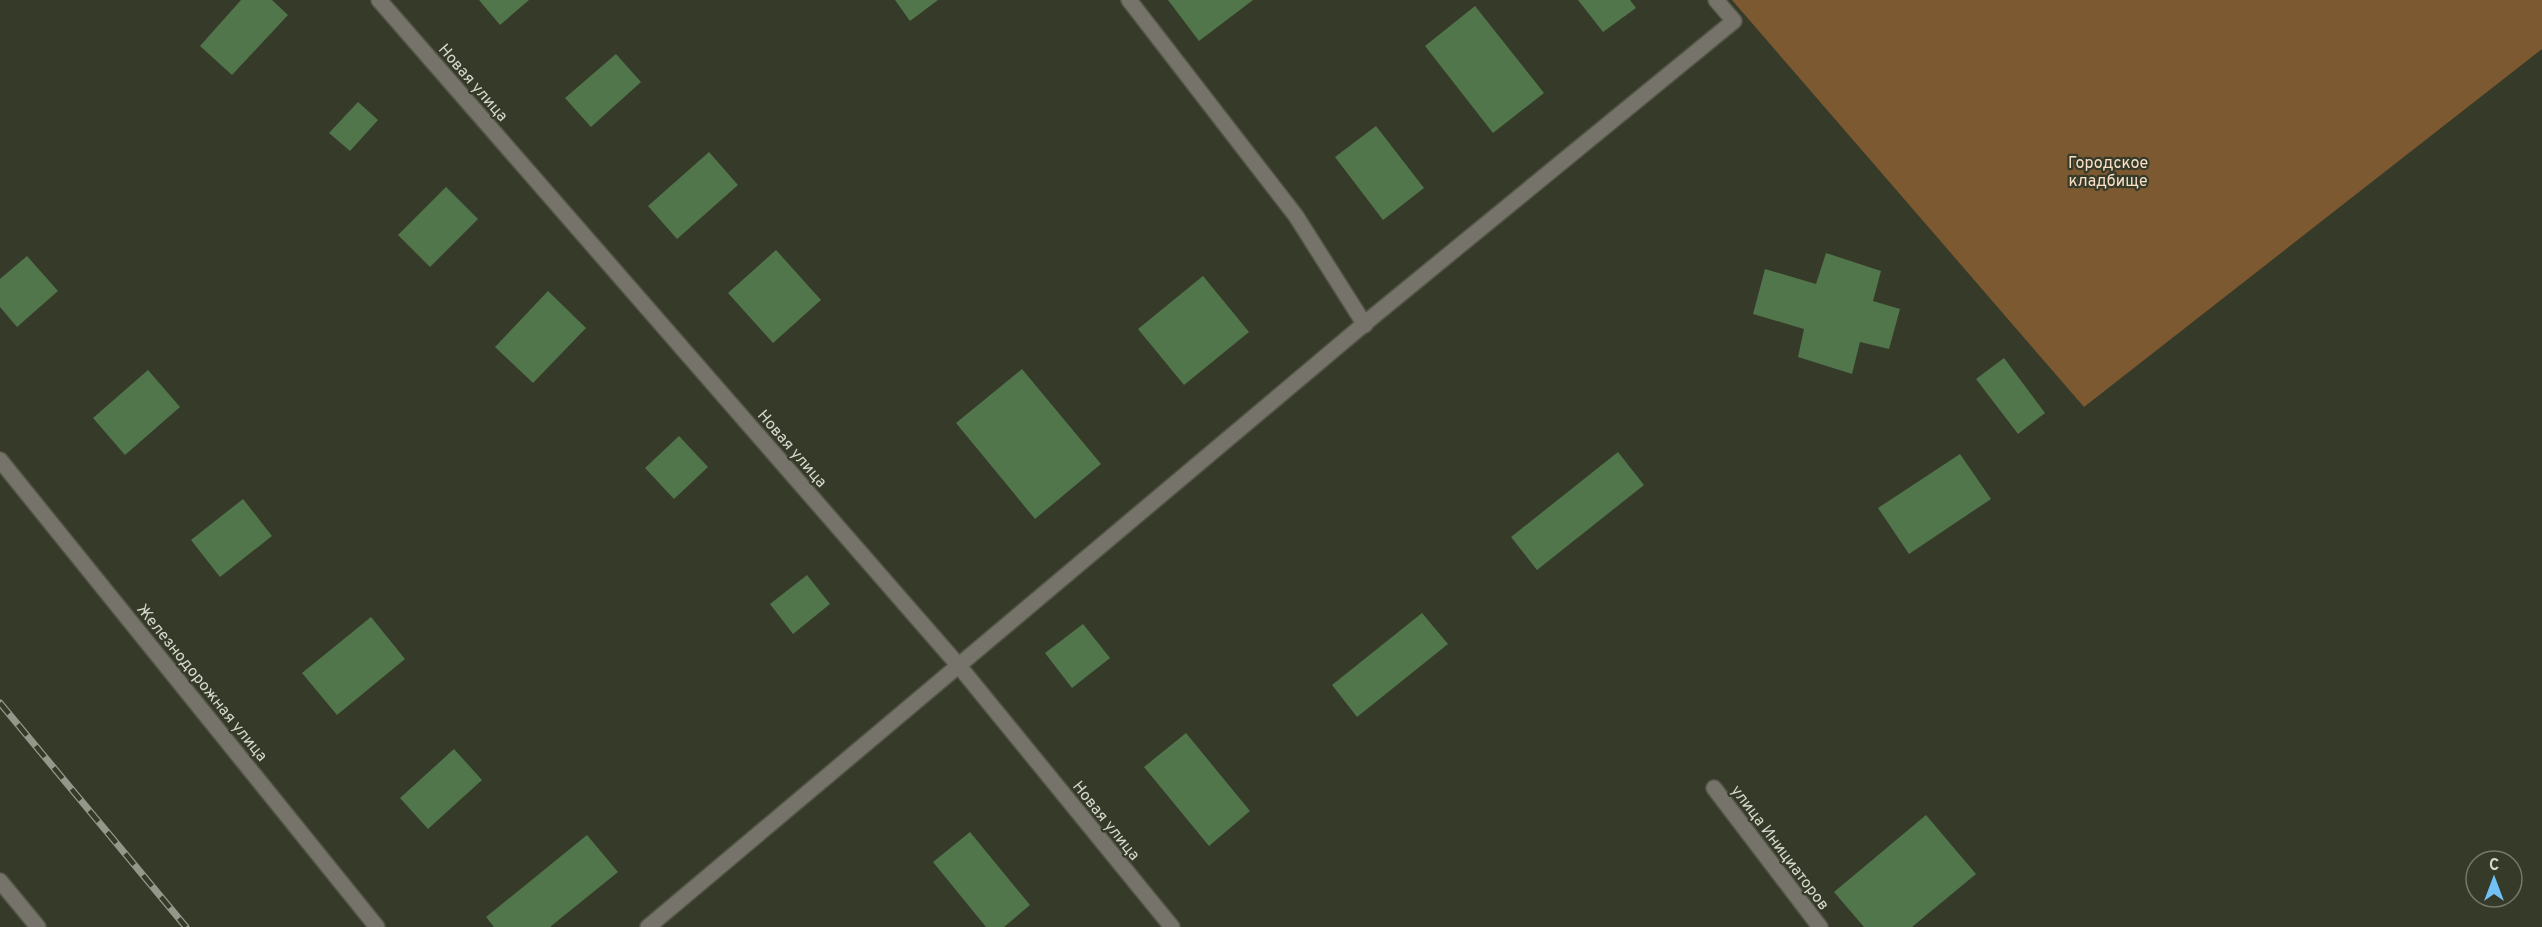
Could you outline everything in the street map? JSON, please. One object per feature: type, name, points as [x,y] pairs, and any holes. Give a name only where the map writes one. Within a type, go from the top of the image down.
[{"type":"street","name":"Новая улица","points":[[379,0],[958,666],[1172,927]]},
{"type":"street","points":[[1129,0],[1296,216],[1365,325]]},
{"type":"street","points":[[648,927],[1365,325],[1734,21],[1716,0]]},
{"type":"street","name":"Железнодорожная улица","points":[[0,460],[377,927]]},
{"type":"street","name":"улица Инициаторов","points":[[1714,788],[1820,927]]},
{"type":"street","points":[[0,881],[38,927]]},
{"type":"green space","name":"Городское кладбище","points":[[1732,0],[2542,0],[2542,49],[2084,407]]},
{"type":"building","points":[[241,0],[272,0],[288,15],[232,75],[200,46]]},
{"type":"building","points":[[479,0],[529,0],[500,25]]},
{"type":"building","points":[[895,0],[938,0],[910,21]]},
{"type":"building","points":[[1168,0],[1253,0],[1199,41]]},
{"type":"building","points":[[1578,0],[1630,0],[1636,8],[1603,32]]},
{"type":"building","points":[[1475,6],[1544,93],[1493,133],[1425,46]]},
{"type":"building","points":[[616,54],[641,82],[591,127],[565,98]]},
{"type":"building","points":[[358,102],[378,120],[350,151],[329,133]]},
{"type":"building","points":[[1376,126],[1424,188],[1383,220],[1335,157]]},
{"type":"building","points":[[709,152],[738,185],[677,239],[648,206]]},
{"type":"building","points":[[446,187],[478,219],[430,267],[398,235]]},
{"type":"building","points":[[776,250],[821,300],[773,343],[728,293]]},
{"type":"building","points":[[1826,253],[1881,271],[1873,301],[1900,309],[1889,349],[1860,342],[1852,374],[1798,357],[1804,329],[1753,314],[1765,269],[1816,284]]},
{"type":"building","points":[[27,256],[58,291],[17,327],[0,307],[0,279]]},
{"type":"building","points":[[1203,276],[1249,332],[1184,385],[1138,329]]},
{"type":"building","points":[[548,291],[586,328],[533,383],[495,347]]},
{"type":"building","points":[[2004,358],[2045,413],[2018,434],[1976,379]]},
{"type":"building","points":[[1022,369],[1101,464],[1035,519],[956,423]]},
{"type":"building","points":[[148,370],[180,407],[125,455],[93,418]]},
{"type":"building","points":[[679,436],[708,467],[674,499],[645,468]]},
{"type":"building","points":[[1618,452],[1644,485],[1537,570],[1511,537]]},
{"type":"building","points":[[1960,454],[1991,499],[1909,554],[1878,508]]},
{"type":"building","points":[[243,499],[272,536],[220,577],[191,540]]},
{"type":"building","points":[[807,575],[830,604],[793,634],[770,604]]},
{"type":"building","points":[[1422,613],[1448,644],[1357,717],[1332,685]]},
{"type":"building","points":[[371,617],[405,659],[337,715],[302,673]]},
{"type":"building","points":[[1083,624],[1110,658],[1072,688],[1045,653]]},
{"type":"building","points":[[1186,733],[1250,811],[1209,846],[1144,767]]},
{"type":"building","points":[[454,749],[482,780],[428,829],[400,798]]},
{"type":"building","points":[[1926,815],[1976,874],[1912,927],[1864,927],[1834,892]]},
{"type":"building","points":[[970,832],[1030,905],[1004,927],[986,927],[933,862]]},
{"type":"building","points":[[587,835],[618,872],[550,927],[494,927],[486,917]]},
{"type":"railway","points":[[0,703],[186,927]]}]
